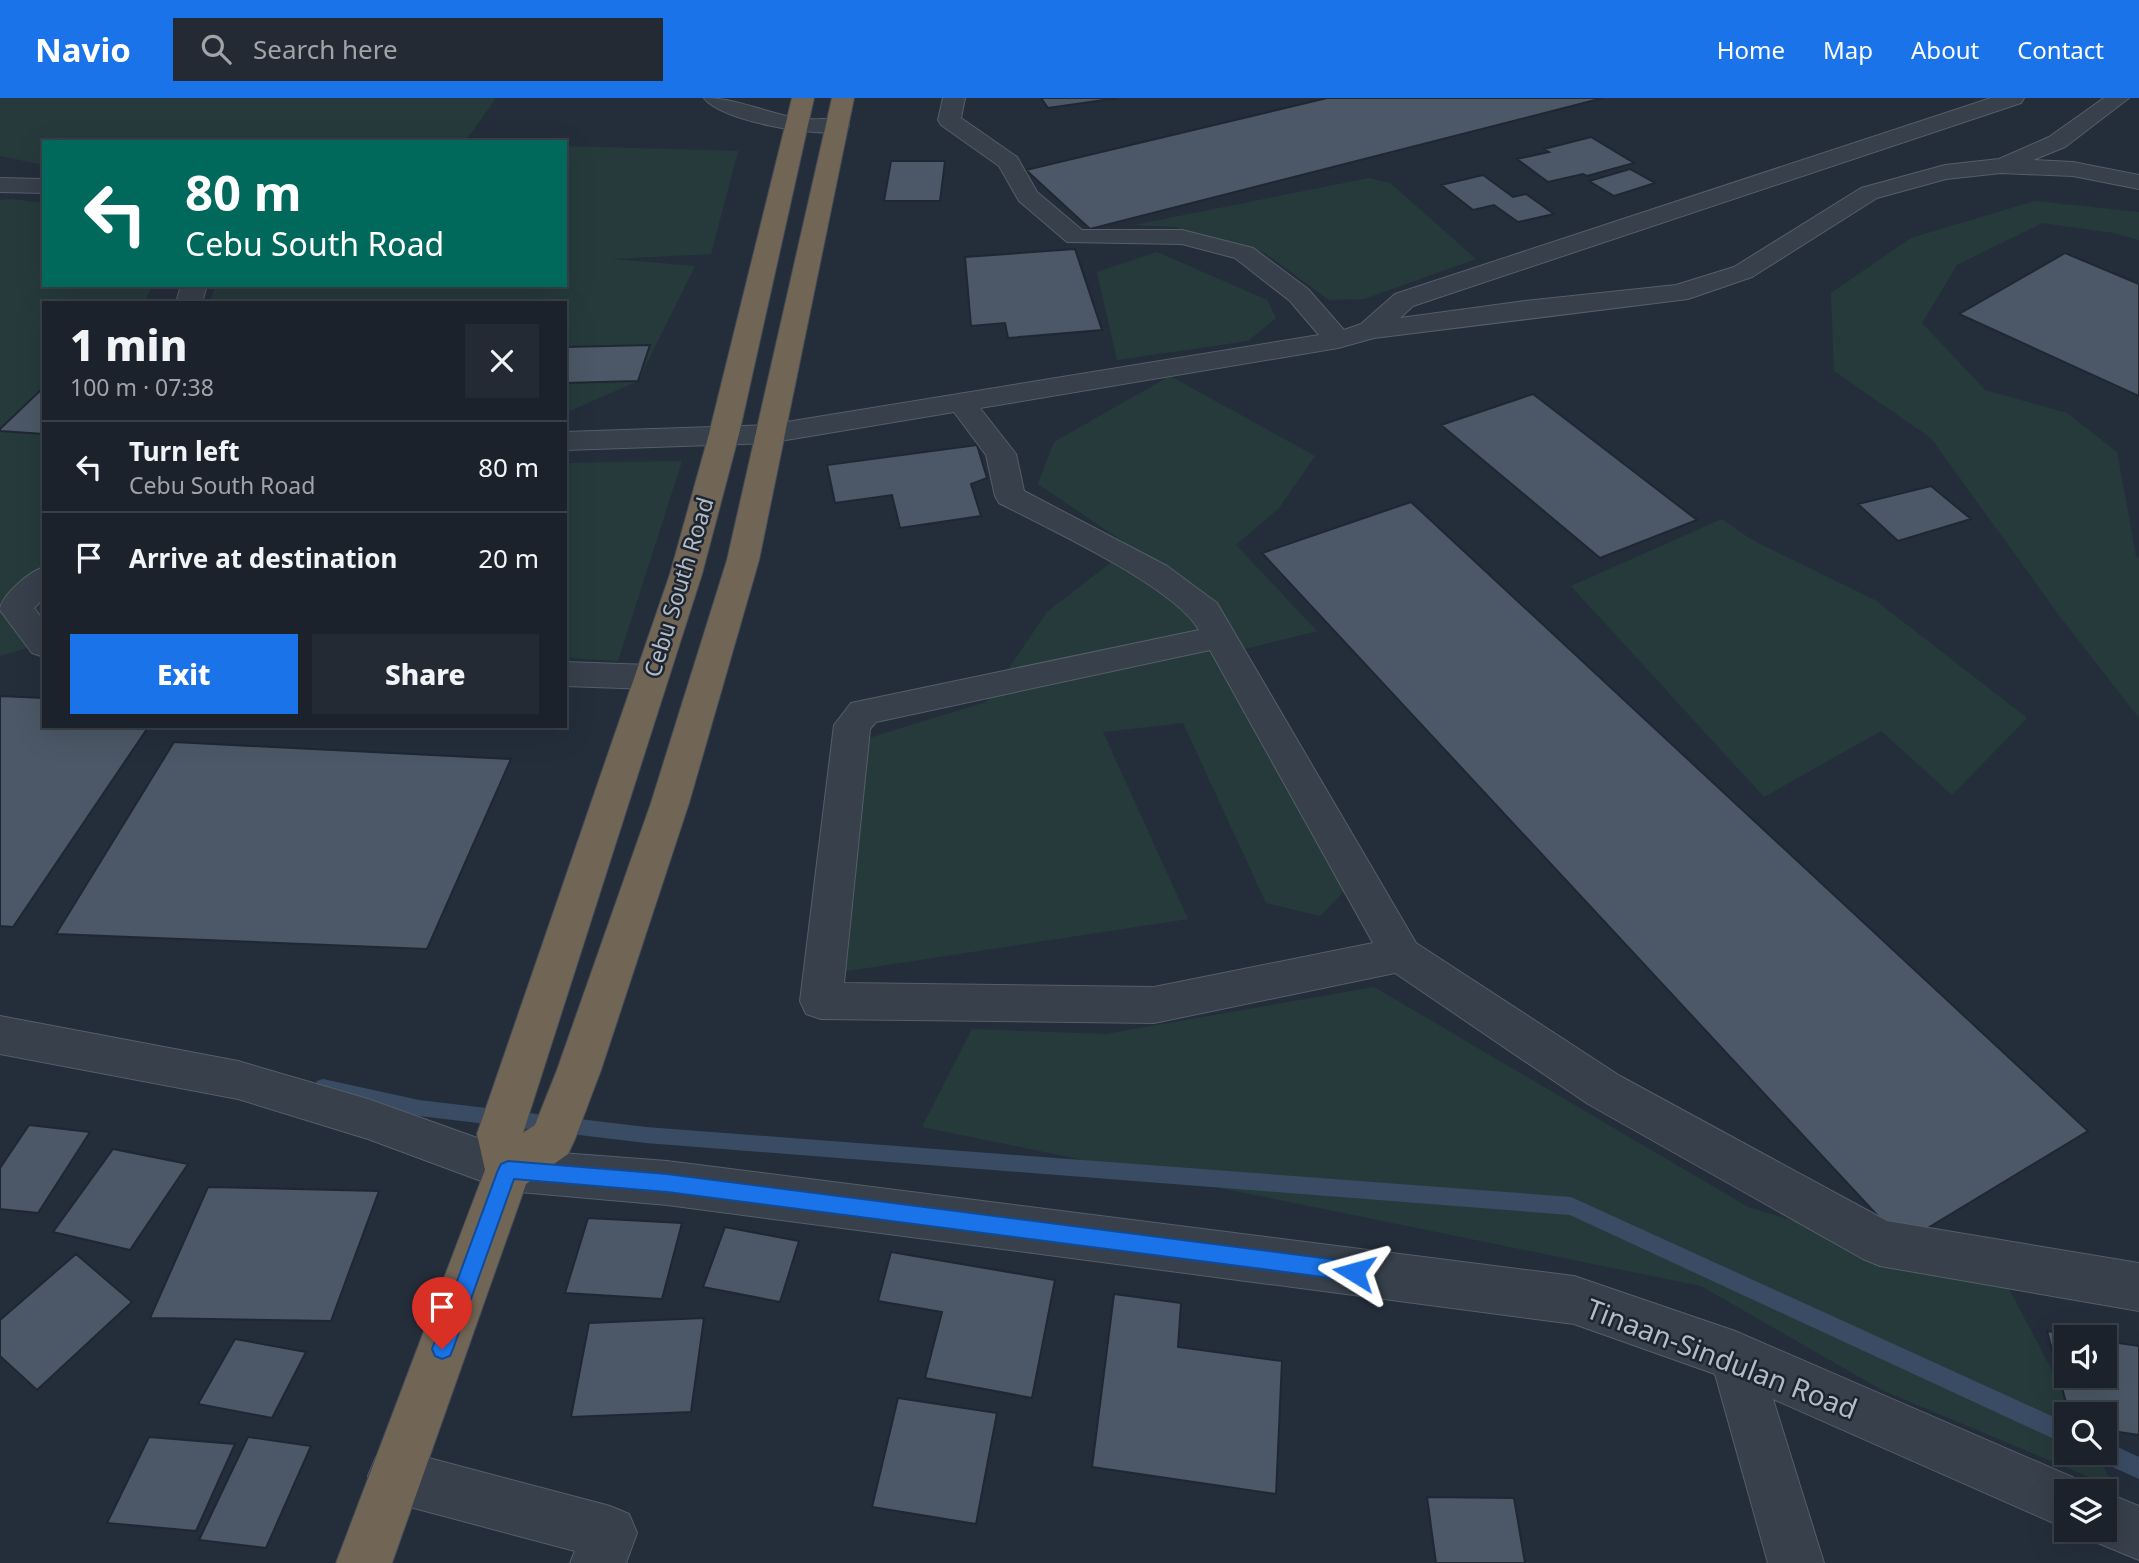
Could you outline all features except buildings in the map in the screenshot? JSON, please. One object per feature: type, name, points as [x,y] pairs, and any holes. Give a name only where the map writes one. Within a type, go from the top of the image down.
[{"type":"highway","name":"Cebu South Road","points":[[504,1152],[522,1067],[686,574],[724,434],[800,112]]},
{"type":"highway","points":[[364,1563],[396,1476],[504,1152],[552,1139],[579,1070],[670,803],[711,674],[743,560],[768,434],[840,112]]},
{"type":"street","points":[[715,98],[723,105],[800,112],[840,112]]},
{"type":"street","points":[[954,98],[949,120],[1009,162],[1027,196],[1076,237],[1182,237],[1244,253],[1299,295],[1338,340]]},
{"type":"street","points":[[1371,330],[1404,299],[2013,98]]},
{"type":"street","points":[[2001,166],[2057,142],[2118,98]]},
{"type":"street","points":[[567,441],[768,434],[1338,340],[1371,330],[1525,309],[1679,293],[1743,272],[1869,193],[1945,172],[2001,166],[2073,169],[2139,182]]},
{"type":"street","points":[[0,185],[42,186]]},
{"type":"street","points":[[961,402],[1001,454],[1010,496],[1155,573],[1205,611],[1401,955],[1604,1090],[1880,1243],[2139,1287]]},
{"type":"street","points":[[42,580],[15,607],[42,642]]},
{"type":"street","points":[[1219,637],[864,712],[852,725],[821,1001],[1154,1005],[1401,955]]},
{"type":"street","points":[[567,674],[650,677]]},
{"type":"street","name":"Tinaan-Sindulan Road","points":[[0,1035],[238,1080],[368,1119],[504,1152],[667,1183],[1574,1300],[1735,1356],[2054,1496]]},
{"type":"street","points":[[1735,1356],[1796,1563]]},
{"type":"street","points":[[396,1476],[610,1534],[598,1563]]},
{"type":"street","points":[[2117,1523],[2139,1533]]},
{"type":"green space","points":[[0,98],[496,98],[466,140],[42,140],[42,165],[0,156]]},
{"type":"green space","points":[[567,146],[738,151],[711,254],[612,259],[695,266],[638,381],[567,412],[567,301],[210,301],[215,287],[567,287]]},
{"type":"green space","points":[[1369,178],[1390,183],[1476,259],[1364,299],[1329,300],[1265,253],[1175,227],[1134,225]]},
{"type":"green space","points":[[0,200],[42,203],[42,287],[151,287],[146,301],[42,301],[42,644],[0,656]]},
{"type":"green space","points":[[2035,201],[2139,212],[2139,240],[2114,233],[2042,223],[1957,265],[1922,323],[1985,390],[2067,413],[2117,452],[2136,556],[2139,558],[2139,718],[2061,618],[1931,438],[1834,371],[1831,293],[1911,238]]},
{"type":"green space","points":[[1157,252],[1267,300],[1276,318],[1248,341],[1117,360],[1097,272]]},
{"type":"green space","points":[[1170,376],[1315,456],[1279,508],[1236,545],[1317,631],[1216,656],[1369,865],[1320,916],[1266,903],[1183,723],[1103,732],[1188,919],[841,972],[866,739],[986,702],[1047,612],[1131,547],[1038,484],[1054,442]]},
{"type":"green space","points":[[682,461],[618,661],[567,658],[567,463]]},
{"type":"green space","points":[[1722,519],[1752,540],[1875,600],[2027,718],[1952,795],[1881,731],[1764,797],[1571,586]]},
{"type":"green space","points":[[1374,987],[1748,1207],[2008,1287],[2054,1374],[2054,1388],[2061,1388],[2069,1402],[2054,1402],[2054,1462],[1882,1390],[1701,1286],[922,1127],[972,1029],[1106,1034]]},
{"type":"green space","points":[[2060,1465],[2103,1465],[2110,1479],[2094,1479]]},
{"type":"waterway","points":[[323,1087],[419,1108],[646,1135],[1571,1206],[2054,1428]]},
{"type":"waterway","points":[[2117,1458],[2139,1468]]},
{"type":"route","points":[[442,1349],[508,1170],[667,1183],[1354,1272]]}]
